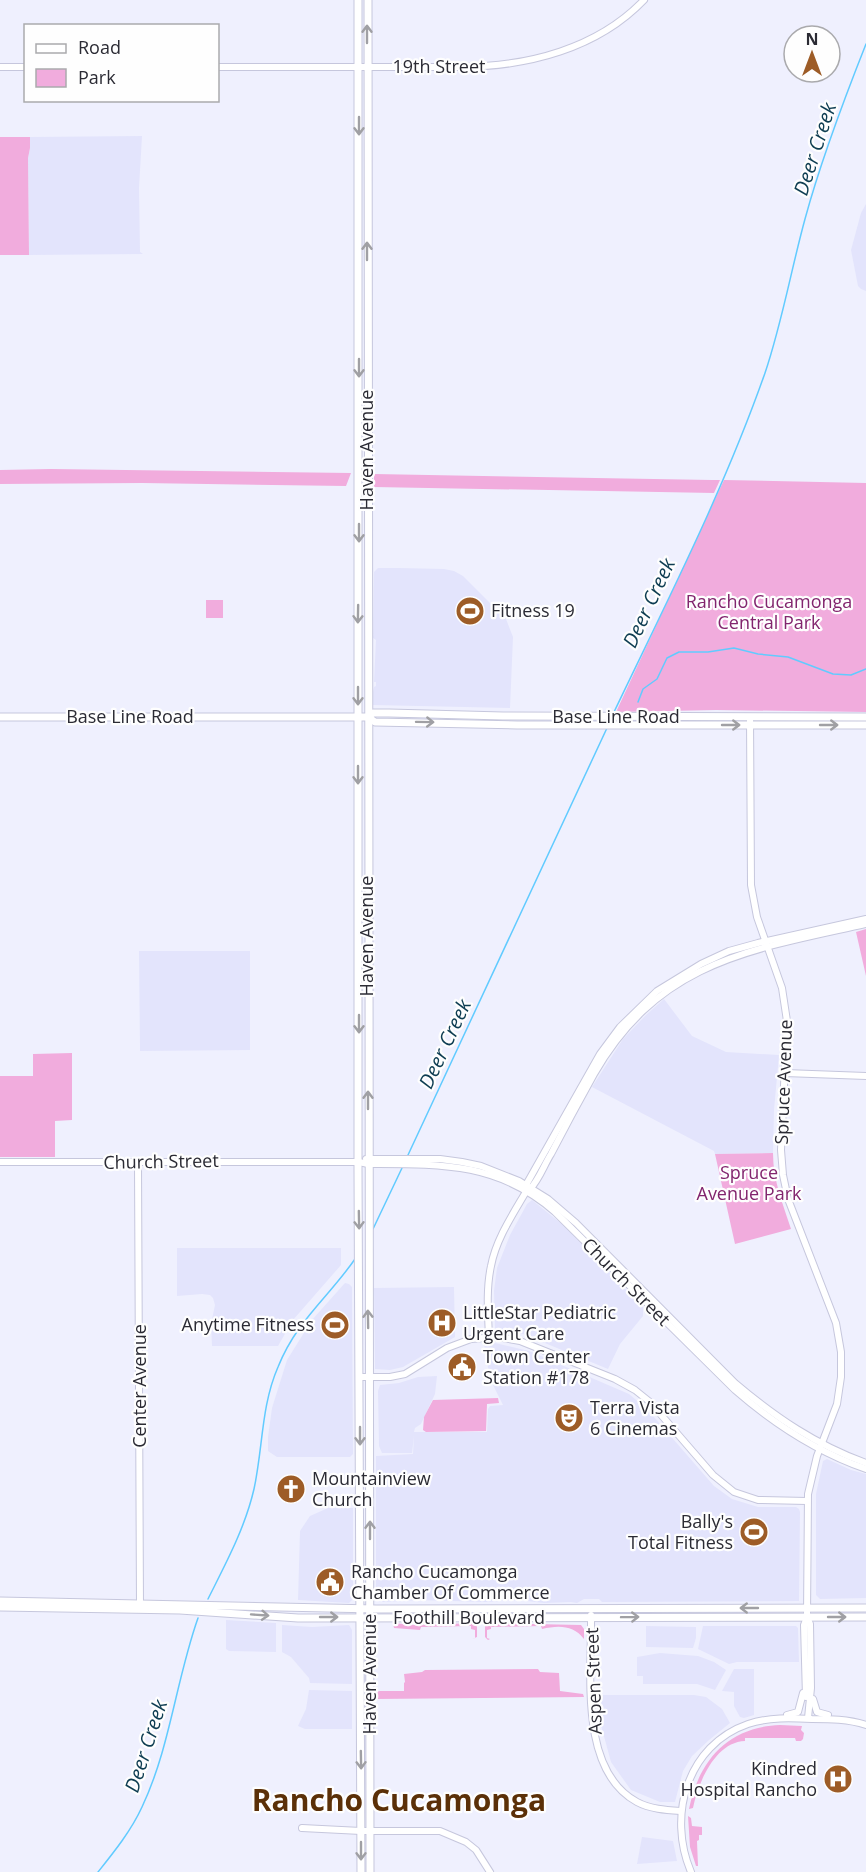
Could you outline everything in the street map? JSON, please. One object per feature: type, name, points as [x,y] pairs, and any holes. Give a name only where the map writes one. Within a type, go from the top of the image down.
[{"type":"main road","name":"Haven Avenue","points":[[358,0],[361,1872]]},
{"type":"main road","name":"Haven Avenue","points":[[368,0],[370,1872]]},
{"type":"main road","name":"Base Line Road","points":[[368,717],[373,713],[502,717],[612,716],[866,725]]},
{"type":"main road","name":"Base Line Road","points":[[0,717],[368,717],[375,722],[608,725],[866,717]]},
{"type":"main road","name":"Foothill Boulevard","points":[[0,1601],[140,1606],[298,1618],[866,1617]]},
{"type":"main road","name":"Foothill Boulevard","points":[[0,1607],[866,1608]]},
{"type":"street","name":"19th Street","points":[[219,68],[491,67],[520,63],[566,50],[594,37],[644,0]]},
{"type":"street","points":[[0,67],[24,67]]},
{"type":"street","name":"Spruce Avenue","points":[[750,721],[750,878],[754,906],[782,988],[786,1009],[781,1150],[785,1190],[836,1323],[841,1352],[841,1377],[837,1404],[811,1476],[807,1501],[807,1617],[810,1624],[811,1688],[808,1718]]},
{"type":"street","points":[[767,944],[866,919]]},
{"type":"street","points":[[489,1337],[488,1282],[491,1264],[505,1229],[591,1067],[620,1027],[657,991],[701,964],[729,951],[866,924]]},
{"type":"street","points":[[785,1072],[866,1076]]},
{"type":"street","name":"Church Street","points":[[0,1162],[359,1162],[440,1159],[481,1166],[548,1199],[576,1223],[739,1386],[821,1447],[866,1469]]},
{"type":"street","name":"Center Avenue","points":[[138,1163],[140,1606]]},
{"type":"street","points":[[359,1377],[390,1377],[405,1374],[456,1344],[489,1337],[528,1343],[615,1379],[635,1390],[650,1402],[713,1475],[734,1492],[758,1500],[807,1501]]},
{"type":"street","name":"Church Street","points":[[821,1447],[866,1463]]},
{"type":"street","name":"Aspen Street","points":[[591,1608],[592,1719],[595,1739],[603,1761],[617,1785],[630,1798],[652,1808],[681,1811]]},
{"type":"street","name":"Spruce Avenue","points":[[807,1617],[804,1621],[804,1684],[808,1718]]},
{"type":"street","points":[[779,1719],[798,1712],[802,1704],[804,1684]]},
{"type":"street","points":[[811,1688],[817,1712],[836,1719]]},
{"type":"street","points":[[692,1872],[683,1844],[681,1811],[687,1785],[693,1772],[713,1746],[740,1728],[756,1722],[808,1718],[836,1719],[866,1725]]},
{"type":"street","points":[[302,1828],[361,1831],[429,1830],[450,1834],[476,1850],[490,1872]]},
{"type":"shaded area","points":[[142,136],[139,188],[140,252],[143,254],[29,255],[28,158],[30,137]]},
{"type":"shaded area","points":[[866,204],[866,291],[858,286],[851,250],[861,213]]},
{"type":"shaded area","points":[[378,568],[444,569],[463,576],[506,619],[513,637],[510,708],[373,705],[372,697],[376,686],[374,682],[376,640],[373,638],[374,572]]},
{"type":"shaded area","points":[[139,951],[250,951],[250,1050],[140,1051]]},
{"type":"shaded area","points":[[664,999],[692,1036],[726,1052],[779,1055],[773,1153],[715,1154],[714,1151],[592,1087],[623,1039]]},
{"type":"shaded area","points":[[532,1200],[563,1225],[643,1307],[643,1316],[620,1344],[608,1369],[523,1334],[495,1329],[494,1291],[497,1268],[510,1235],[527,1204]]},
{"type":"shaded area","points":[[177,1248],[341,1248],[341,1265],[293,1320],[278,1346],[212,1346],[211,1324],[215,1305],[213,1298],[202,1294],[177,1296]]},
{"type":"shaded area","points":[[345,1283],[352,1287],[353,1454],[350,1457],[277,1457],[268,1451],[268,1437],[272,1408],[287,1360],[312,1320]]},
{"type":"shaded area","points":[[454,1287],[455,1337],[403,1367],[390,1370],[375,1369],[374,1288]]},
{"type":"shaded area","points":[[495,1343],[529,1351],[629,1394],[647,1409],[714,1486],[732,1499],[758,1507],[796,1507],[799,1509],[799,1601],[602,1602],[599,1599],[584,1599],[577,1603],[519,1600],[383,1602],[376,1597],[376,1456],[413,1454],[414,1436],[412,1453],[382,1453],[379,1446],[378,1391],[380,1385],[399,1383],[418,1377],[437,1376],[435,1394],[421,1424],[415,1428],[414,1432],[487,1432],[488,1409],[490,1406],[503,1405],[490,1379],[484,1344]]},
{"type":"shaded area","points":[[827,1459],[866,1474],[866,1598],[820,1599],[816,1595],[816,1494],[823,1461]]},
{"type":"shaded area","points":[[328,1508],[353,1508],[353,1599],[349,1603],[298,1600],[300,1531],[310,1516]]},
{"type":"shaded area","points":[[226,1620],[276,1623],[276,1652],[229,1651],[226,1649]]},
{"type":"shaded area","points":[[282,1625],[312,1627],[349,1625],[352,1630],[352,1684],[310,1683],[309,1678],[291,1657],[282,1652]]},
{"type":"shaded area","points":[[646,1626],[696,1627],[693,1648],[646,1647]]},
{"type":"shaded area","points":[[703,1626],[796,1626],[798,1628],[799,1662],[729,1664],[698,1649]]},
{"type":"shaded area","points":[[660,1653],[698,1656],[726,1670],[715,1690],[697,1684],[643,1684],[643,1676],[637,1676],[637,1657]]},
{"type":"shaded area","points":[[734,1669],[754,1669],[754,1715],[740,1717],[734,1706],[734,1692],[722,1691]]},
{"type":"shaded area","points":[[309,1690],[352,1691],[352,1729],[305,1729],[298,1726],[306,1709]]},
{"type":"shaded area","points":[[603,1695],[706,1697],[722,1709],[730,1723],[692,1756],[683,1771],[675,1802],[660,1802],[631,1790],[611,1762],[599,1718],[599,1698]]},
{"type":"shaded area","points":[[642,1837],[673,1841],[677,1861],[637,1864]]},
{"type":"green space","points":[[0,137],[30,137],[28,158],[29,255],[0,255]]},
{"type":"green space","points":[[0,470],[351,473],[346,486],[142,483],[0,484]]},
{"type":"green space","points":[[374,474],[720,480],[714,493],[374,487]]},
{"type":"green space","name":"Rancho Cucamonga Central Park","points":[[724,480],[866,483],[866,712],[716,710],[616,712]]},
{"type":"green space","points":[[206,600],[223,600],[223,618],[206,618]]},
{"type":"green space","points":[[866,929],[866,976],[856,932]]},
{"type":"green space","points":[[72,1053],[72,1120],[55,1121],[55,1157],[0,1157],[0,1076],[33,1076],[33,1054]]},
{"type":"green space","name":"Spruce Avenue Park","points":[[773,1153],[777,1183],[791,1229],[735,1244],[715,1154]]},
{"type":"green space","points":[[498,1398],[499,1403],[487,1404],[486,1431],[426,1432],[423,1430],[424,1417],[433,1400]]},
{"type":"green space","points":[[393,1623],[415,1625],[477,1623],[477,1637],[475,1638],[475,1630],[471,1629],[471,1626],[421,1627],[420,1630],[394,1628]]},
{"type":"green space","points":[[485,1623],[581,1625],[584,1629],[584,1639],[571,1629],[554,1627],[542,1629],[541,1626],[491,1627],[487,1630],[487,1638],[490,1639],[488,1640],[485,1637]]},
{"type":"green space","points":[[538,1669],[540,1672],[559,1673],[560,1691],[583,1694],[584,1697],[376,1699],[376,1693],[379,1691],[404,1691],[404,1674],[425,1670]]},
{"type":"green space","points":[[780,1725],[802,1726],[803,1739],[796,1741],[795,1738],[745,1738],[745,1741],[725,1748],[704,1776],[693,1808],[689,1809],[700,1775],[708,1761],[719,1749],[745,1732]]},
{"type":"green space","points":[[688,1816],[691,1818],[692,1826],[702,1827],[702,1835],[699,1835],[697,1841],[698,1866],[696,1866],[690,1847]]},
{"type":"waterway","name":"Deer Creek","points":[[614,712],[694,545],[749,417],[771,354],[811,197],[866,44]]},
{"type":"waterway","points":[[638,702],[643,689],[657,679],[667,658],[679,652],[708,652],[734,648],[758,654],[788,657],[833,674],[851,675],[866,669]]},
{"type":"waterway","name":"Deer Creek","points":[[408,1155],[607,728]]},
{"type":"waterway","name":"Deer Creek","points":[[373,1229],[402,1168]]},
{"type":"waterway","name":"Deer Creek","points":[[208,1599],[246,1518],[257,1474],[268,1397],[278,1367],[294,1336],[355,1259]]},
{"type":"waterway","name":"Deer Creek","points":[[98,1872],[133,1824],[152,1784],[198,1618]]},
{"type":"place","name":"Fitness 19","points":[[470,611]]},
{"type":"place","name":"LittleStar Pediatric Urgent Care","points":[[442,1323]]},
{"type":"place","name":"Anytime Fitness","points":[[335,1325]]},
{"type":"place","name":"Town Center Station #178","points":[[462,1367]]},
{"type":"place","name":"Terra Vista 6 Cinemas","points":[[569,1418]]},
{"type":"place","name":"Mountainview Church","points":[[291,1489]]},
{"type":"place","name":"Bally's Total Fitness","points":[[754,1532]]},
{"type":"place","name":"Rancho Cucamonga Chamber Of Commerce","points":[[330,1582]]},
{"type":"place","name":"Kindred Hospital Rancho","points":[[838,1779]]},
{"type":"district","name":"Rancho Cucamonga","points":[[399,1801]]}]
